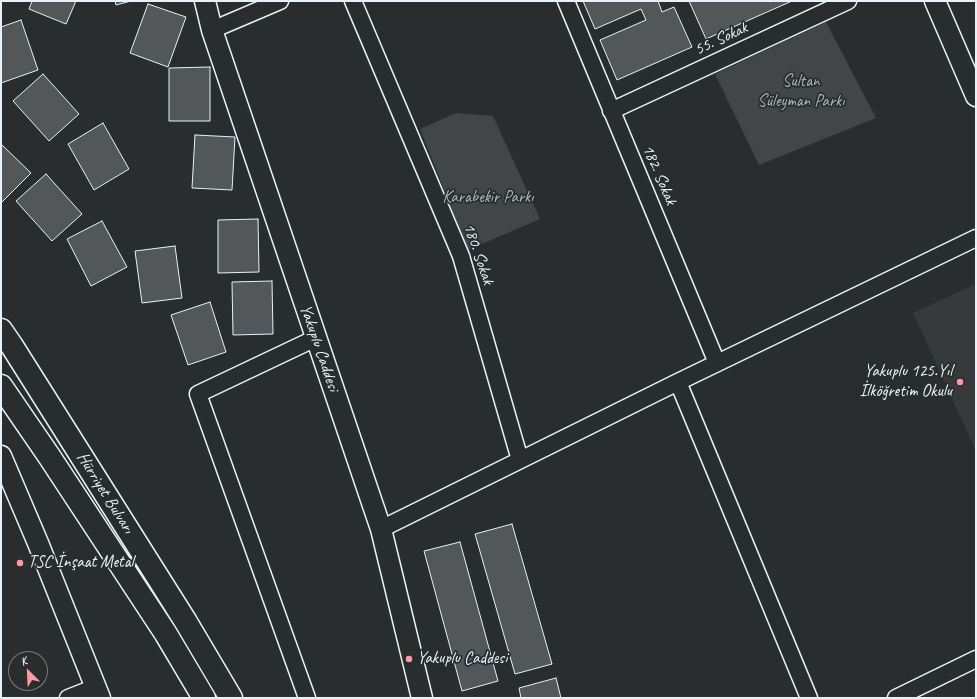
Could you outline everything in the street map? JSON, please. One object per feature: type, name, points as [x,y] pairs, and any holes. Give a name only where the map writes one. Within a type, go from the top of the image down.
[{"type":"main road","name":"Hürriyet Bulvarı","points":[[1,330],[186,622],[231,698]]},
{"type":"main road","name":"Hürriyet Bulvarı","points":[[1,386],[166,634],[204,698]]},
{"type":"street","name":"Yakuplu Caddesi","points":[[205,1],[212,30],[381,529],[422,698]]},
{"type":"street","points":[[212,30],[280,1]]},
{"type":"street","name":"180. Sokak","points":[[353,1],[462,256],[520,460]]},
{"type":"street","name":"182. Sokak","points":[[566,1],[717,363]]},
{"type":"street","name":"55. Sokak","points":[[611,111],[848,1]]},
{"type":"street","points":[[936,2],[976,96]]},
{"type":"street","points":[[381,529],[678,382],[976,238]]},
{"type":"street","points":[[307,698],[198,394],[316,338]]},
{"type":"street","points":[[678,382],[810,698]]},
{"type":"street","points":[[1,456],[38,543],[98,693],[68,698]]},
{"type":"street","points":[[896,698],[976,659]]},
{"type":"shaded area","name":"Yakuplu 125.Yıl İlköğretim Okulu","points":[[976,284],[976,451],[913,313]]},
{"type":"green space","name":"Sultan Süleyman Parkı","points":[[826,22],[876,118],[759,165],[715,74]]},
{"type":"green space","name":"Karabekir Parkı","points":[[456,113],[493,116],[540,219],[468,250],[420,129]]},
{"type":"building","points":[[32,1],[76,1],[66,24],[29,9]]},
{"type":"building","points":[[115,1],[131,1],[116,5]]},
{"type":"building","points":[[583,1],[658,1],[662,12],[674,7],[692,47],[617,80],[600,40],[646,20],[641,9],[595,29]]},
{"type":"building","points":[[689,1],[792,1],[706,39]]},
{"type":"building","points":[[148,4],[186,17],[168,67],[130,53]]},
{"type":"building","points":[[21,20],[38,70],[1,83],[1,27]]},
{"type":"building","points":[[210,67],[210,121],[169,121],[169,68]]},
{"type":"building","points":[[43,74],[79,114],[49,141],[13,101]]},
{"type":"building","points":[[103,123],[129,169],[94,190],[68,144]]},
{"type":"building","points":[[195,135],[235,137],[232,190],[192,188]]},
{"type":"building","points":[[1,144],[31,173],[2,202],[1,201]]},
{"type":"building","points":[[46,174],[82,214],[52,241],[16,201]]},
{"type":"building","points":[[258,219],[259,272],[218,273],[218,220]]},
{"type":"building","points":[[102,221],[127,267],[91,286],[67,239]]},
{"type":"building","points":[[175,246],[182,298],[142,303],[135,251]]},
{"type":"building","points":[[272,281],[273,334],[233,335],[232,282]]},
{"type":"building","points":[[210,302],[226,352],[188,365],[171,315]]},
{"type":"building","points":[[512,524],[552,664],[515,674],[475,534]]},
{"type":"building","points":[[460,542],[498,681],[462,691],[424,551]]},
{"type":"building","points":[[556,678],[561,698],[521,698],[519,688]]},
{"type":"place","name":"Yakuplu 125.Yıl İlköğretim Okulu","points":[[960,382]]},
{"type":"place","name":"TSC İnşaat Metal","points":[[20,563]]},
{"type":"place","name":"Yakuplu Caddesi","points":[[409,659]]}]
